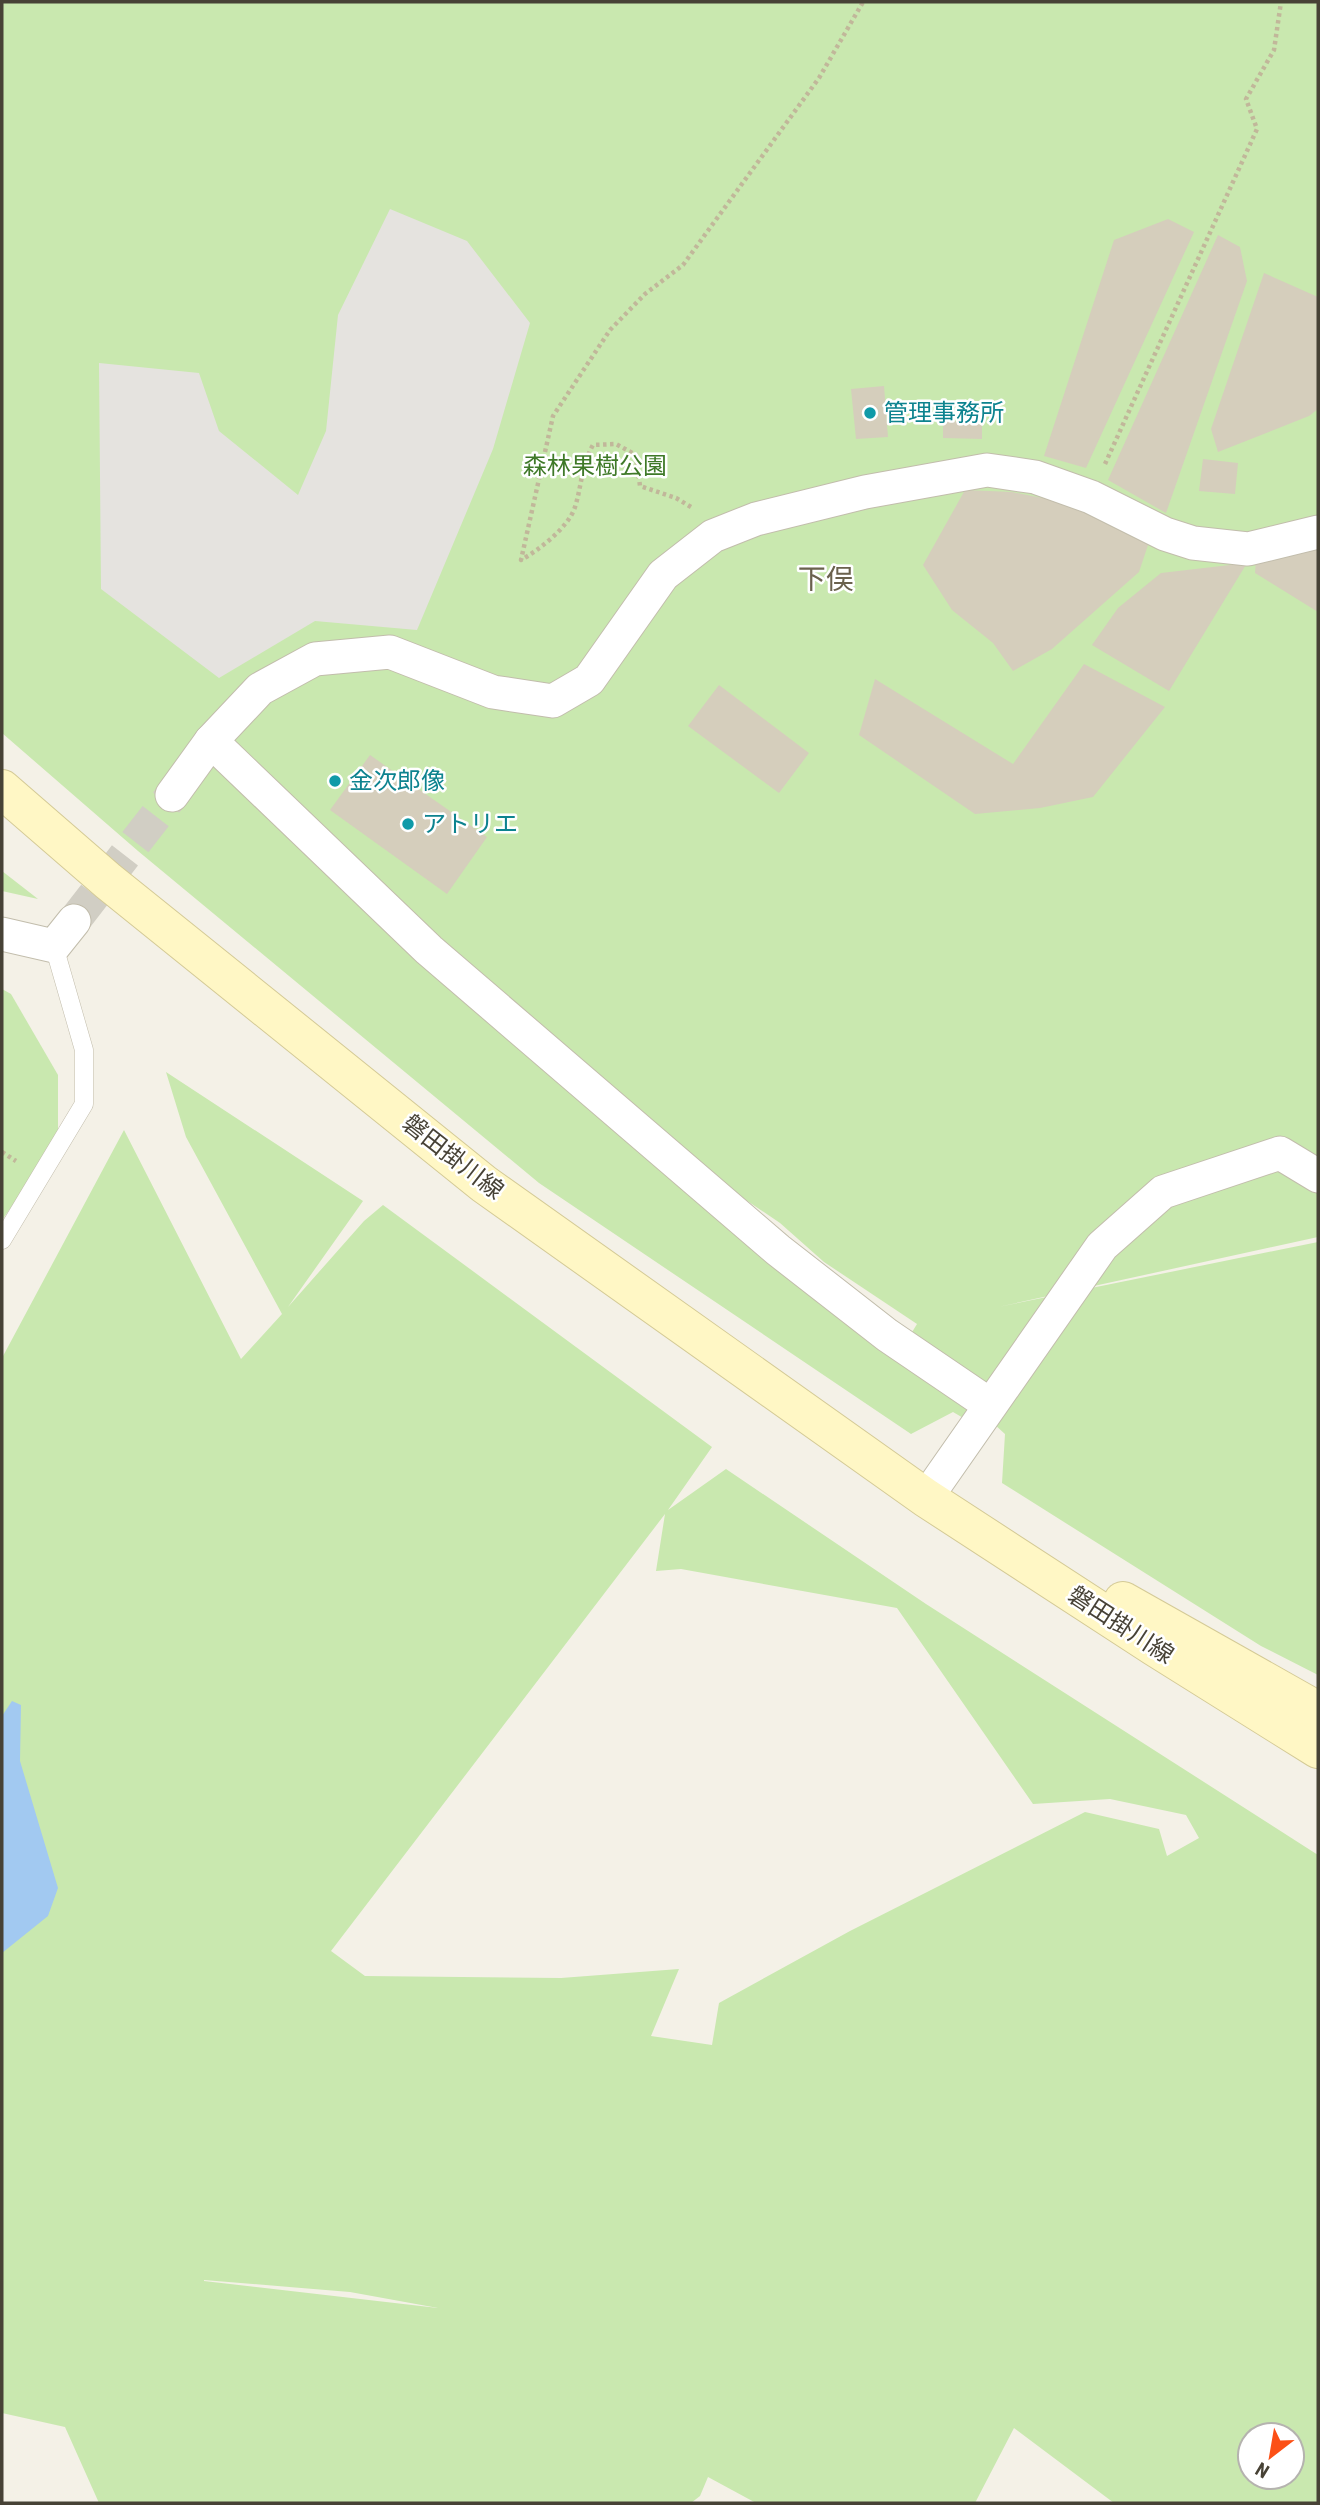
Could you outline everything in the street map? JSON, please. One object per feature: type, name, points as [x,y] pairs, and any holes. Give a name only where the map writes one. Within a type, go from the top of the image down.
[{"type":"main road","name":"磐田掛川線","points":[[2,789],[108,881],[484,1184],[926,1498],[1155,1647],[1318,1748]]},
{"type":"main road","name":"磐田掛川線","points":[[926,1498],[1167,1623],[1318,1711]]},
{"type":"street","points":[[172,795],[211,741],[260,689],[315,659],[390,652],[494,692],[552,701],[589,680],[663,576],[713,536],[756,519],[865,492],[987,470],[1035,477],[1091,497],[1165,534],[1193,543],[1248,549],[1318,532]]},
{"type":"street","points":[[211,741],[429,950],[778,1250],[887,1335],[990,1405]]},
{"type":"street","points":[[2,934],[64,933]]},
{"type":"street","points":[[926,1498],[1102,1246],[1163,1192],[1280,1153],[1318,1176]]},
{"type":"lane","points":[[2,1240],[84,1104],[84,1050],[64,933]]},
{"type":"path","points":[[713,536],[695,510],[676,498],[640,486],[636,455],[616,443],[593,445],[582,463],[570,519],[521,560],[554,415],[610,330],[645,294],[683,265],[819,78],[863,2]]},
{"type":"path","points":[[1091,497],[1257,130],[1246,99],[1274,50],[1280,2]]},
{"type":"green space","name":"森林果樹公園","points":[[2,2],[1318,2],[1318,1237],[998,1307],[1318,1242],[1318,1675],[1261,1646],[1002,1483],[1005,1434],[984,1415],[977,1426],[953,1412],[911,1434],[539,1183],[138,851],[2,733]],"holes":[[[743,1198],[780,1223],[824,1262],[917,1324],[906,1342]]]},
{"type":"green space","points":[[2,871],[38,899],[2,891]]},
{"type":"green space","points":[[2,989],[11,994],[58,1075],[58,1142],[2,1220]]},
{"type":"green space","points":[[166,1072],[363,1201],[288,1307],[364,1221],[383,1205],[712,1447],[668,1510],[726,1469],[926,1604],[1318,1855],[1318,2503],[1114,2503],[1014,2428],[975,2503],[756,2503],[708,2477],[700,2496],[691,2503],[99,2503],[65,2427],[2,2413],[2,1358],[124,1130],[241,1359],[282,1314],[186,1137]],"holes":[[[665,1514],[656,1571],[681,1569],[897,1608],[1033,1804],[1110,1799],[1186,1815],[1199,1838],[1167,1856],[1159,1829],[1085,1812],[850,1931],[719,2003],[712,2045],[651,2036],[679,1969],[561,1978],[365,1976],[331,1951]],[[204,2281],[350,2292],[438,2308]]]},
{"type":"shaded area","points":[[390,209],[467,241],[530,323],[493,449],[417,630],[315,621],[219,678],[101,589],[99,363],[199,373],[219,431],[298,495],[326,431],[338,315]]},
{"type":"water","points":[[12,1701],[21,1705],[20,1761],[58,1888],[48,1916],[2,1953],[2,1716]]},
{"type":"building","points":[[1168,219],[1194,232],[1086,468],[1044,456],[1114,240]]},
{"type":"building","points":[[1218,235],[1240,247],[1247,281],[1166,513],[1108,480]]},
{"type":"building","points":[[1264,273],[1318,297],[1318,409],[1309,416],[1218,452],[1211,429]]},
{"type":"building","name":"管理事務所","points":[[884,386],[888,437],[856,439],[851,389]]},
{"type":"building","points":[[943,421],[982,422],[982,439],[943,438]]},
{"type":"building","points":[[1203,459],[1238,463],[1235,494],[1199,491]]},
{"type":"building","points":[[965,490],[1012,492],[1073,504],[1149,542],[1139,572],[1052,649],[1013,671],[993,643],[952,610],[923,565]]},
{"type":"building","points":[[1318,543],[1318,612],[1255,573],[1256,560]]},
{"type":"building","points":[[1247,563],[1169,691],[1092,645],[1118,608],[1161,573]]},
{"type":"building","points":[[1084,664],[1165,707],[1093,797],[1040,808],[975,814],[859,735],[875,679],[1013,764]]},
{"type":"building","points":[[719,685],[809,753],[779,793],[688,726]]},
{"type":"building","name":"アトリエ","points":[[370,755],[487,837],[447,894],[330,810]]},
{"type":"tunnel","points":[[74,921],[172,795]]},
{"type":"place","name":"管理事務所","points":[[870,413]]},
{"type":"place","name":"金次郎像","points":[[335,781]]},
{"type":"place","name":"アトリエ","points":[[408,824]]},
{"type":"district","name":"下俣","points":[[826,579]]}]
